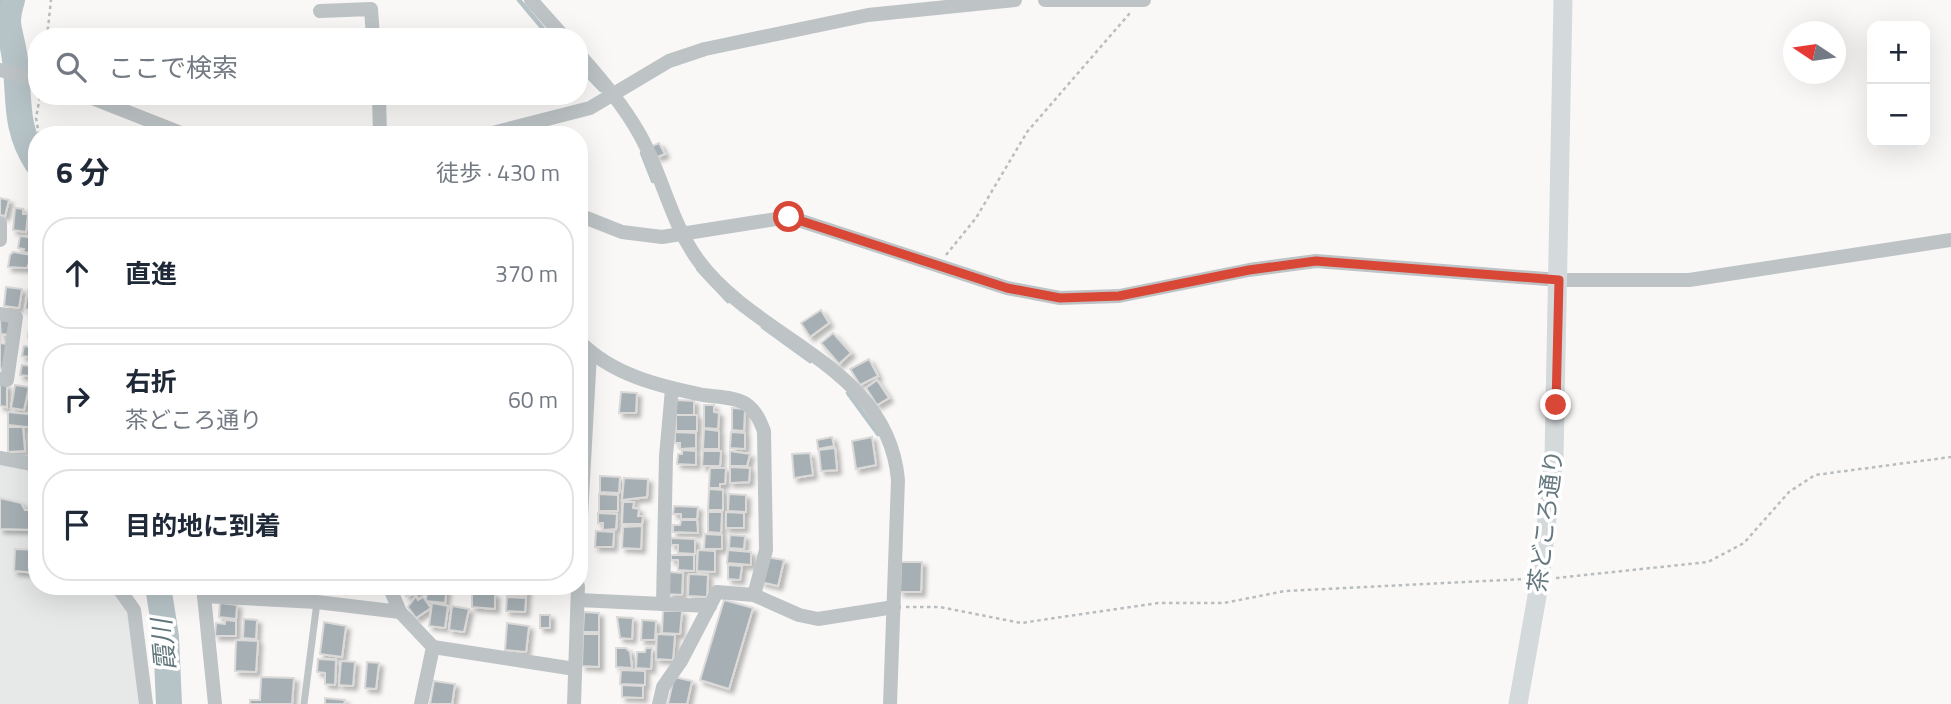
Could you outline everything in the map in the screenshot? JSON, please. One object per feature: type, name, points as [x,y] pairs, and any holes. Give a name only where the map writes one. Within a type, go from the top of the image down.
[{"type":"street","points":[[531,0],[556,28]]},
{"type":"street","points":[[520,126],[590,108],[614,97],[669,61],[716,46],[868,15],[1015,0]]},
{"type":"street","points":[[1045,0],[1142,0]]},
{"type":"street","name":"茶どころ通り","points":[[1518,704],[1540,579],[1554,457],[1563,0]]},
{"type":"street","points":[[320,11],[371,9],[372,28]]},
{"type":"street","points":[[588,65],[640,135],[696,257],[731,295],[845,377],[885,432],[895,452],[898,480],[890,704]]},
{"type":"street","points":[[0,70],[28,77]]},
{"type":"street","points":[[111,105],[165,126]]},
{"type":"street","points":[[379,105],[380,126]]},
{"type":"street","points":[[147,118],[147,126]]},
{"type":"street","points":[[588,220],[603,227],[639,236],[685,234],[789,217],[1007,288],[1060,298],[1119,296],[1249,270],[1316,261],[1559,280],[1689,280],[1951,240]]},
{"type":"street","points":[[0,223],[0,240]]},
{"type":"street","points":[[0,314],[16,317],[7,380],[0,379]]},
{"type":"street","points":[[588,365],[590,353],[617,370],[671,389],[745,403],[757,414],[764,431],[766,551],[754,595]]},
{"type":"street","points":[[663,604],[666,456],[671,389]]},
{"type":"street","points":[[0,458],[28,464]]},
{"type":"street","points":[[659,704],[663,687],[681,661],[717,592],[754,595],[799,615],[818,619],[894,607]]},
{"type":"street","points":[[588,594],[663,604],[710,606]]},
{"type":"street","points":[[123,595],[134,610],[146,704]]},
{"type":"street","points":[[204,595],[215,704]]},
{"type":"street","points":[[245,595],[400,612]]},
{"type":"street","points":[[393,595],[400,612],[433,647],[575,669]]},
{"type":"street","points":[[574,704],[578,595]]},
{"type":"street","points":[[421,704],[433,647]]},
{"type":"lane","points":[[304,704],[317,602]]},
{"type":"path","points":[[48,28],[51,0]]},
{"type":"path","points":[[937,265],[976,218],[1027,132],[1142,0]]},
{"type":"path","points":[[37,126],[38,105]]},
{"type":"path","points":[[894,607],[940,607],[1021,623],[1158,603],[1224,603],[1285,591],[1540,579],[1709,562],[1744,543],[1789,492],[1815,475],[1951,457]]},
{"type":"shaded area","points":[[0,463],[28,468],[28,595],[118,595],[130,612],[142,704],[0,704]]},
{"type":"building","points":[[659,143],[665,154],[657,157],[652,146]]},
{"type":"building","points":[[0,198],[9,200],[5,216],[0,215]]},
{"type":"building","points":[[15,208],[23,209],[23,214],[28,214],[26,232],[13,230]]},
{"type":"building","points":[[20,236],[28,237],[28,253],[18,248]]},
{"type":"building","points":[[13,252],[28,254],[27,268],[8,267]]},
{"type":"building","points":[[6,287],[22,289],[19,308],[4,306]]},
{"type":"building","points":[[821,310],[829,323],[810,337],[801,323]]},
{"type":"building","points":[[0,319],[12,320],[11,335],[2,334],[1,342]]},
{"type":"building","points":[[833,333],[851,353],[839,364],[821,343]]},
{"type":"building","points":[[0,343],[7,344],[3,369],[0,368]]},
{"type":"building","points":[[24,346],[28,346],[28,357],[22,356]]},
{"type":"building","points":[[869,359],[878,376],[860,385],[850,369]]},
{"type":"building","points":[[22,365],[28,366],[28,376],[20,375]]},
{"type":"building","points":[[877,380],[889,398],[877,405],[866,388]]},
{"type":"building","points":[[0,384],[7,385],[7,407],[0,406]]},
{"type":"building","points":[[15,385],[28,387],[24,410],[11,408]]},
{"type":"building","points":[[621,392],[637,393],[636,413],[619,413]]},
{"type":"building","points":[[676,400],[694,401],[694,415],[676,415]]},
{"type":"building","points":[[704,405],[714,405],[714,412],[719,413],[718,429],[704,428]]},
{"type":"building","points":[[732,408],[745,409],[744,431],[732,430]]},
{"type":"building","points":[[8,412],[28,414],[28,427],[8,425]]},
{"type":"building","points":[[676,415],[697,415],[697,431],[676,431]]},
{"type":"building","points":[[8,427],[23,427],[25,451],[8,452]]},
{"type":"building","points":[[704,429],[719,431],[719,449],[703,449]]},
{"type":"building","points":[[675,432],[696,433],[696,448],[680,449],[680,443],[675,443]]},
{"type":"building","points":[[731,432],[745,433],[745,449],[730,448]]},
{"type":"building","points":[[832,437],[834,446],[818,449],[817,440]]},
{"type":"building","points":[[872,437],[876,465],[856,469],[852,441]]},
{"type":"building","points":[[835,448],[837,470],[821,471],[819,450]]},
{"type":"building","points":[[682,450],[696,451],[696,465],[677,464],[678,454],[682,454]]},
{"type":"building","points":[[703,451],[721,451],[720,466],[702,466]]},
{"type":"building","points":[[730,451],[750,454],[747,466],[730,466]]},
{"type":"building","points":[[810,453],[813,475],[794,478],[792,454]]},
{"type":"building","points":[[730,467],[750,468],[749,482],[730,483]]},
{"type":"building","points":[[710,468],[726,468],[725,484],[720,484],[720,488],[709,488]]},
{"type":"building","points":[[600,476],[620,477],[619,493],[600,492]]},
{"type":"building","points":[[624,478],[648,479],[647,497],[622,500]]},
{"type":"building","points":[[709,489],[723,490],[723,510],[708,510]]},
{"type":"building","points":[[599,494],[618,495],[618,511],[599,511]]},
{"type":"building","points":[[729,494],[746,495],[746,512],[728,511]]},
{"type":"building","points":[[0,498],[21,503],[25,510],[28,510],[28,530],[0,529]]},
{"type":"building","points":[[623,502],[634,502],[633,508],[639,509],[638,516],[643,516],[642,524],[622,524]]},
{"type":"building","points":[[674,506],[698,507],[697,519],[681,519],[681,514],[673,514]]},
{"type":"building","points":[[708,512],[722,512],[721,533],[708,532]]},
{"type":"building","points":[[726,512],[744,513],[744,528],[726,528]]},
{"type":"building","points":[[598,513],[617,514],[616,529],[603,530],[603,523],[598,523]]},
{"type":"building","points":[[681,520],[697,520],[698,533],[673,532],[673,525],[680,525]]},
{"type":"building","points":[[642,526],[641,549],[622,548],[623,527]]},
{"type":"building","points":[[596,531],[614,532],[613,547],[595,547]]},
{"type":"building","points":[[705,534],[722,535],[722,549],[704,549]]},
{"type":"building","points":[[730,535],[745,536],[744,549],[729,548]]},
{"type":"building","points":[[671,538],[695,539],[695,554],[678,553],[678,545],[671,545]]},
{"type":"building","points":[[15,549],[28,550],[28,572],[14,571]]},
{"type":"building","points":[[698,550],[715,551],[715,572],[697,571]]},
{"type":"building","points":[[728,550],[751,552],[751,565],[727,563]]},
{"type":"building","points":[[671,555],[694,555],[694,571],[678,570],[678,560],[671,560]]},
{"type":"building","points":[[766,557],[784,560],[778,586],[761,582]]},
{"type":"building","points":[[901,562],[922,562],[921,592],[900,592]]},
{"type":"building","points":[[728,565],[742,566],[740,580],[728,579]]},
{"type":"building","points":[[669,572],[683,573],[682,595],[668,594]]},
{"type":"building","points":[[689,574],[708,575],[707,597],[688,596]]},
{"type":"building","points":[[426,595],[446,595],[445,603],[426,601]]},
{"type":"building","points":[[472,595],[495,595],[495,609],[472,607]]},
{"type":"building","points":[[416,596],[418,600],[423,597],[431,608],[416,618],[408,607]]},
{"type":"building","points":[[507,597],[526,598],[525,612],[506,611]]},
{"type":"building","points":[[724,600],[753,608],[729,689],[700,680]]},
{"type":"building","points":[[220,603],[237,605],[236,619],[219,617]]},
{"type":"building","points":[[432,603],[448,606],[445,628],[429,626]]},
{"type":"building","points":[[452,606],[469,609],[464,632],[449,630]]},
{"type":"building","points":[[663,611],[682,611],[680,634],[662,633]]},
{"type":"building","points":[[584,612],[599,613],[599,632],[583,632]]},
{"type":"building","points":[[540,615],[550,615],[550,628],[540,628]]},
{"type":"building","points":[[617,617],[633,618],[632,639],[620,638]]},
{"type":"building","points":[[244,619],[257,620],[256,639],[243,638]]},
{"type":"building","points":[[225,620],[236,621],[236,636],[215,636],[216,623],[225,624]]},
{"type":"building","points":[[642,620],[656,621],[655,640],[641,640]]},
{"type":"building","points":[[324,622],[346,626],[342,657],[320,654]]},
{"type":"building","points":[[507,623],[529,626],[526,652],[505,650]]},
{"type":"building","points":[[583,634],[599,634],[599,667],[582,666]]},
{"type":"building","points":[[657,634],[675,635],[673,660],[656,659]]},
{"type":"building","points":[[236,640],[258,641],[256,672],[235,671]]},
{"type":"building","points":[[616,648],[626,648],[630,652],[632,668],[616,667]]},
{"type":"building","points":[[646,648],[652,648],[651,669],[636,668],[637,652],[645,652]]},
{"type":"building","points":[[318,659],[336,660],[335,685],[325,684],[325,673],[317,672]]},
{"type":"building","points":[[341,661],[355,662],[353,686],[339,685]]},
{"type":"building","points":[[367,662],[379,663],[376,689],[365,688]]},
{"type":"building","points":[[621,670],[645,671],[645,685],[620,684]]},
{"type":"building","points":[[261,677],[294,678],[292,704],[250,704],[250,700],[260,700]]},
{"type":"building","points":[[674,677],[692,681],[687,704],[668,704]]},
{"type":"building","points":[[434,681],[455,684],[452,704],[430,704]]},
{"type":"building","points":[[622,685],[643,686],[643,698],[622,697]]},
{"type":"building","points":[[325,698],[345,700],[344,704],[325,704]]},
{"type":"waterway","name":"霞川","points":[[12,0],[8,27],[14,53],[21,122],[28,146]]},
{"type":"waterway","points":[[519,0],[542,28]]},
{"type":"waterway","name":"霞川","points":[[0,22],[6,20]]},
{"type":"waterway","points":[[588,76],[601,90]]},
{"type":"waterway","points":[[642,153],[653,181]]},
{"type":"waterway","points":[[698,269],[728,301]]},
{"type":"waterway","points":[[763,327],[810,361]]},
{"type":"waterway","points":[[848,393],[878,434]]},
{"type":"waterway","name":"霞川","points":[[159,595],[166,637],[169,704]]},
{"type":"route","points":[[789,217],[1007,288],[1060,298],[1119,296],[1287,263],[1316,261],[1559,280],[1556,405]]}]
